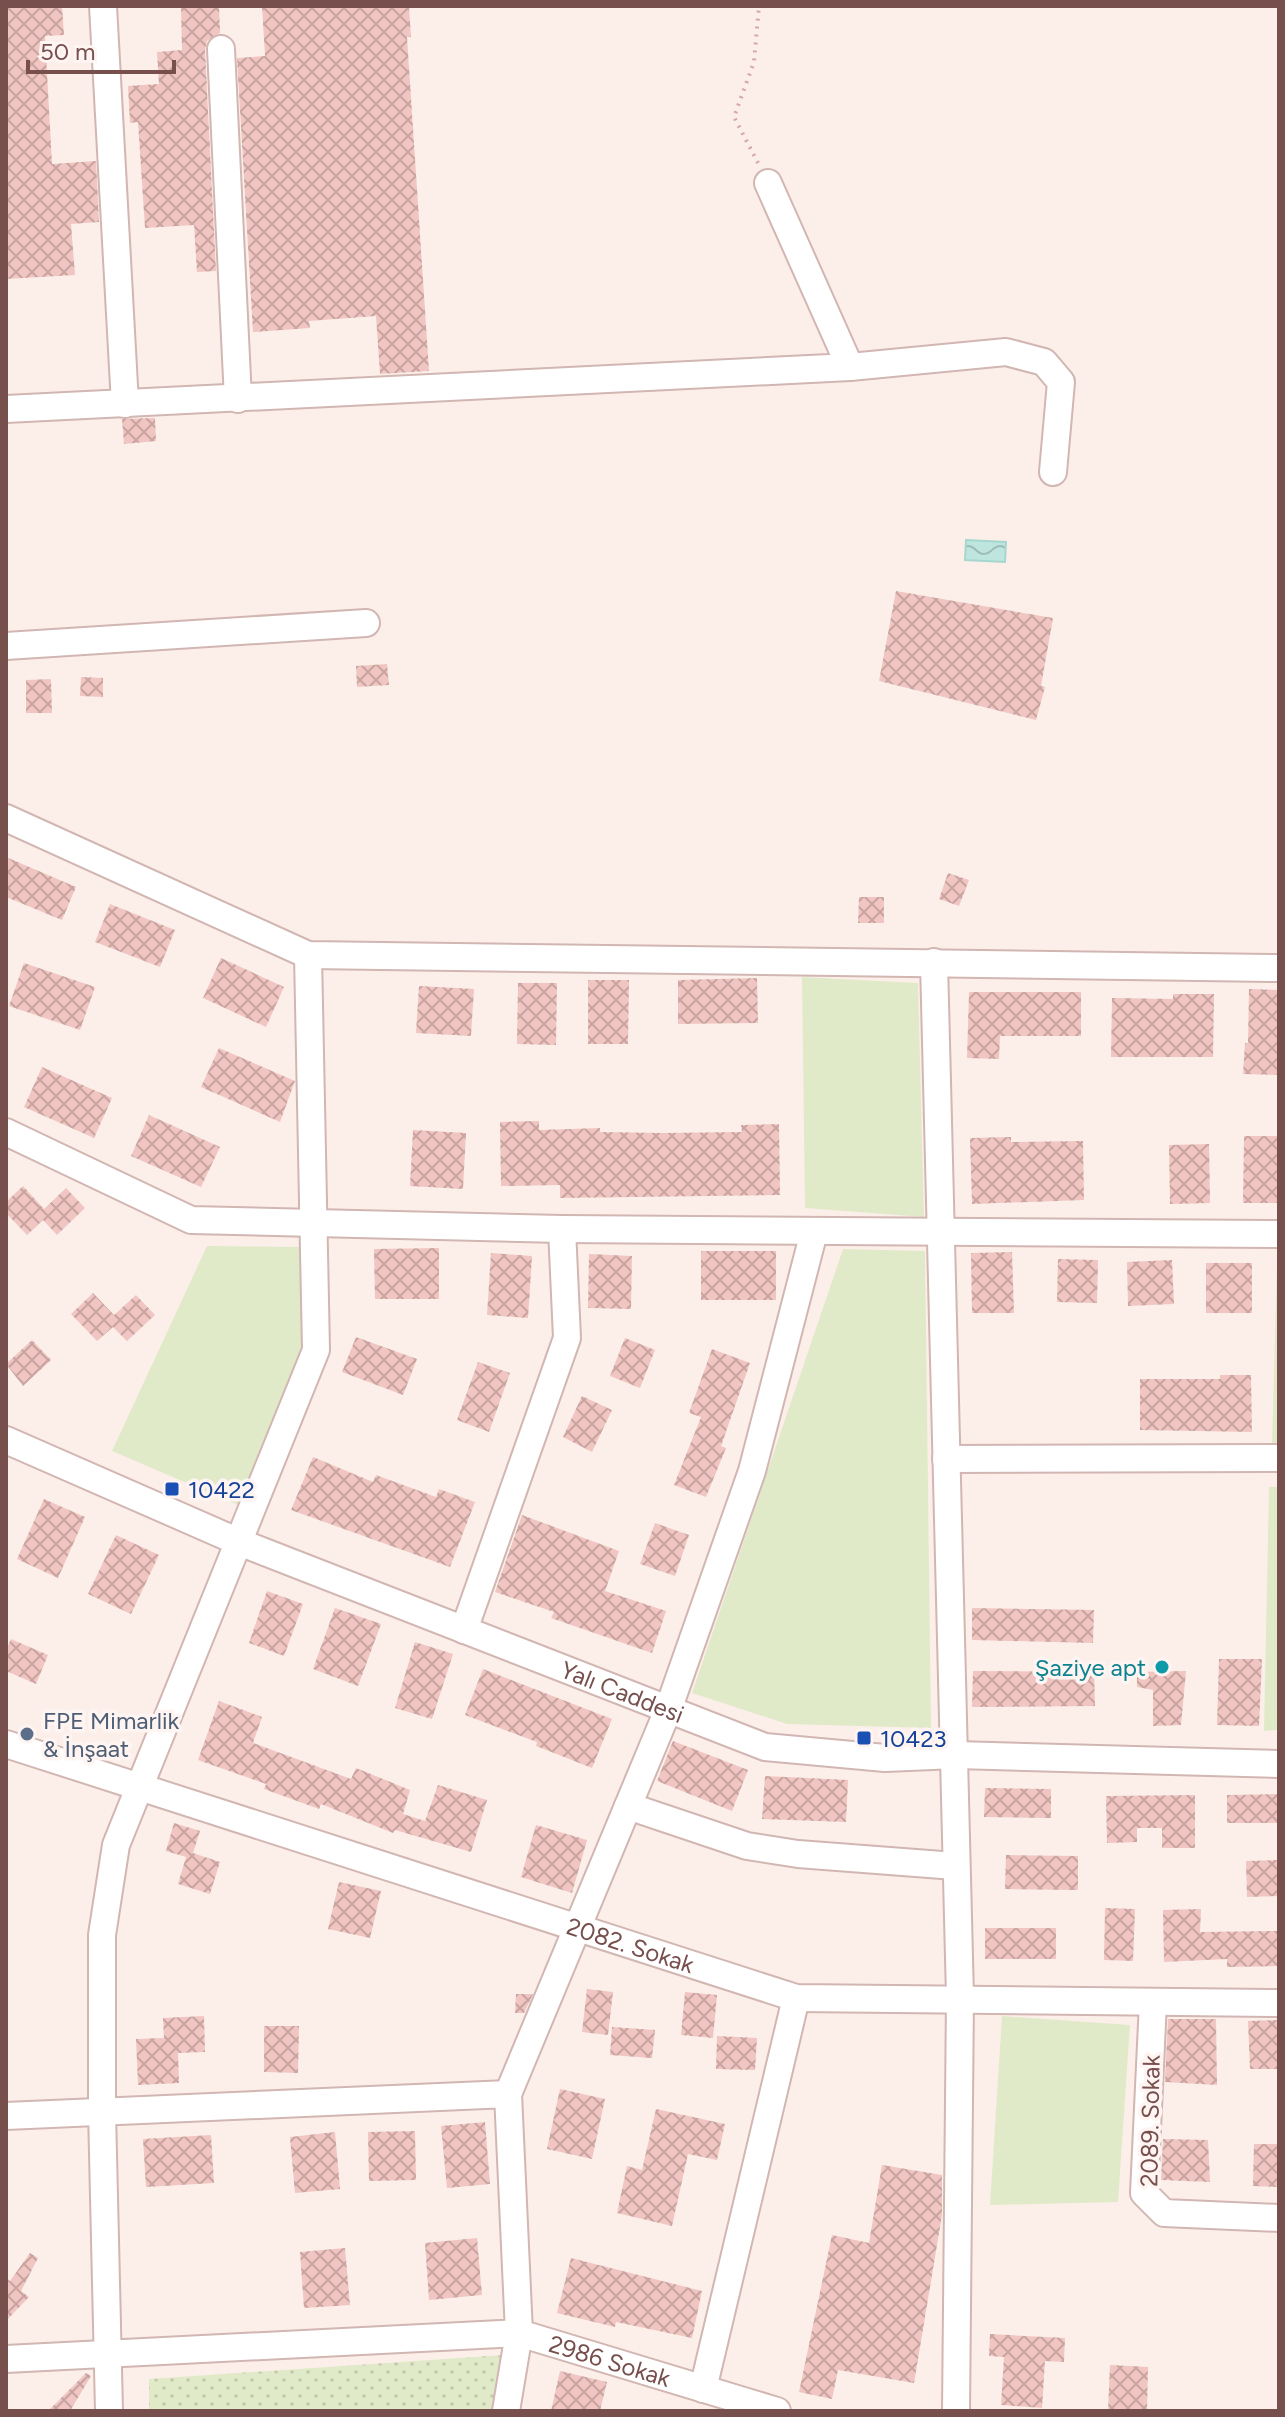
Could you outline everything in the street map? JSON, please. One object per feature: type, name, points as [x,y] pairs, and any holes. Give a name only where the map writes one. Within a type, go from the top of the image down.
[{"type":"street","points":[[103,6],[125,404]]},
{"type":"street","points":[[221,49],[238,399]]},
{"type":"street","points":[[768,183],[850,367]]},
{"type":"street","points":[[6,409],[850,367],[1006,352],[1044,362],[1061,382],[1053,472]]},
{"type":"street","points":[[6,646],[366,623]]},
{"type":"street","points":[[6,818],[308,955],[1279,968]]},
{"type":"street","points":[[109,2411],[102,2111],[102,1935],[116,1845],[316,1350],[316,1224],[308,955]]},
{"type":"street","points":[[934,962],[960,1997],[956,2411]]},
{"type":"street","points":[[6,1132],[191,1220],[562,1229],[1279,1234]]},
{"type":"street","points":[[464,1630],[567,1338],[562,1229]]},
{"type":"street","points":[[6,2359],[519,2333],[508,2094],[668,1710],[752,1471],[814,1232]]},
{"type":"street","name":"Yalı Caddesi","points":[[6,1440],[239,1542],[765,1747],[885,1758],[956,1755],[1279,1764]]},
{"type":"street","points":[[946,1459],[1279,1458]]},
{"type":"street","name":"2082. Sokak","points":[[6,1744],[796,1998],[960,1997],[1279,2003]]},
{"type":"street","points":[[628,1806],[747,1846],[798,1854],[955,1866]]},
{"type":"street","points":[[703,2389],[796,1998]]},
{"type":"street","name":"2089. Sokak","points":[[1153,2002],[1144,2193],[1164,2213],[1279,2218]]},
{"type":"street","points":[[6,2116],[508,2094]]},
{"type":"street","name":"2986 Sokak","points":[[506,2411],[519,2333],[777,2411]]},
{"type":"path","points":[[759,6],[754,62],[734,117],[768,183]]},
{"type":"green space","points":[[802,977],[918,983],[924,1217],[805,1208]]},
{"type":"green space","points":[[207,1246],[302,1247],[305,1349],[238,1505],[112,1451]]},
{"type":"green space","points":[[843,1249],[925,1251],[931,1728],[787,1724],[692,1693]]},
{"type":"green space","points":[[1277,1258],[1279,1443],[1272,1443]]},
{"type":"green space","points":[[1269,1487],[1279,1487],[1279,1730],[1264,1731]]},
{"type":"green space","points":[[1002,2016],[1130,2025],[1118,2202],[990,2205]]},
{"type":"green space","points":[[503,2355],[493,2411],[149,2411],[149,2379]]},
{"type":"water","points":[[966,540],[1006,542],[1005,562],[965,560]]},
{"type":"building","points":[[6,6],[62,6],[64,35],[45,36],[52,164],[96,161],[99,222],[71,224],[75,275],[6,279]]},
{"type":"building","points":[[181,6],[219,6],[220,33],[207,41],[205,50],[216,271],[197,272],[194,225],[145,228],[138,122],[130,123],[128,86],[159,84],[157,52],[182,50]]},
{"type":"building","points":[[262,6],[409,6],[411,37],[407,37],[429,371],[380,374],[376,316],[309,321],[310,328],[253,332],[237,58],[265,56]]},
{"type":"building","points":[[155,418],[156,441],[124,444],[122,419]]},
{"type":"building","points":[[896,591],[1053,618],[1041,686],[1045,687],[1036,720],[879,681]]},
{"type":"building","points":[[387,664],[389,685],[357,687],[356,666]]},
{"type":"building","points":[[81,677],[103,678],[103,697],[80,696]]},
{"type":"building","points":[[51,679],[52,713],[26,713],[26,680]]},
{"type":"building","points":[[6,857],[76,887],[62,920],[6,897]]},
{"type":"building","points":[[948,873],[969,880],[959,906],[939,899]]},
{"type":"building","points":[[859,897],[884,897],[884,923],[858,923]]},
{"type":"building","points":[[110,904],[175,930],[160,967],[95,942]]},
{"type":"building","points":[[221,958],[284,987],[266,1027],[203,998]]},
{"type":"building","points":[[24,963],[95,987],[80,1030],[9,1006]]},
{"type":"building","points":[[757,978],[758,1023],[678,1024],[678,980]]},
{"type":"building","points":[[588,980],[629,980],[628,1044],[588,1044]]},
{"type":"building","points":[[518,983],[557,983],[556,1045],[517,1044]]},
{"type":"building","points":[[419,986],[474,989],[471,1036],[416,1033]]},
{"type":"building","points":[[1249,989],[1279,990],[1279,1075],[1243,1074],[1245,1043],[1248,1043]]},
{"type":"building","points":[[969,992],[1081,992],[1081,1036],[1000,1036],[999,1059],[967,1058]]},
{"type":"building","points":[[1173,994],[1214,994],[1213,1057],[1111,1057],[1112,998],[1173,999]]},
{"type":"building","points":[[219,1048],[295,1081],[280,1122],[201,1087]]},
{"type":"building","points":[[42,1067],[112,1098],[94,1138],[24,1107]]},
{"type":"building","points":[[149,1115],[220,1147],[201,1187],[131,1156]]},
{"type":"building","points":[[539,1121],[539,1130],[600,1128],[600,1132],[663,1133],[742,1132],[741,1125],[779,1124],[780,1195],[560,1198],[560,1185],[501,1186],[500,1122]]},
{"type":"building","points":[[413,1130],[466,1133],[463,1189],[410,1186]]},
{"type":"building","points":[[1244,1136],[1279,1136],[1279,1203],[1243,1203]]},
{"type":"building","points":[[1011,1137],[1011,1142],[1083,1141],[1084,1200],[972,1204],[970,1138]]},
{"type":"building","points":[[1209,1144],[1210,1203],[1170,1204],[1169,1145]]},
{"type":"building","points":[[23,1186],[44,1209],[66,1188],[85,1208],[57,1235],[43,1220],[27,1235],[6,1213],[6,1202]]},
{"type":"building","points":[[439,1248],[439,1299],[375,1299],[374,1249]]},
{"type":"building","points":[[701,1251],[776,1251],[776,1300],[701,1300]]},
{"type":"building","points":[[1012,1252],[1014,1313],[972,1313],[971,1253]]},
{"type":"building","points":[[491,1253],[532,1256],[528,1318],[487,1315]]},
{"type":"building","points":[[589,1254],[632,1256],[631,1309],[588,1308]]},
{"type":"building","points":[[1058,1259],[1098,1260],[1097,1303],[1057,1302]]},
{"type":"building","points":[[1172,1260],[1174,1304],[1128,1306],[1127,1262]]},
{"type":"building","points":[[1206,1263],[1252,1263],[1252,1313],[1206,1313]]},
{"type":"building","points":[[93,1293],[114,1315],[136,1295],[155,1315],[127,1341],[113,1327],[97,1341],[71,1314]]},
{"type":"building","points":[[356,1337],[417,1359],[403,1395],[342,1372]]},
{"type":"building","points":[[625,1338],[655,1350],[640,1388],[610,1376]]},
{"type":"building","points":[[32,1340],[51,1360],[23,1386],[6,1364]]},
{"type":"building","points":[[712,1349],[750,1363],[721,1446],[726,1448],[706,1497],[674,1485],[701,1417],[689,1413]]},
{"type":"building","points":[[478,1362],[510,1373],[489,1432],[457,1420]]},
{"type":"building","points":[[1220,1375],[1251,1375],[1252,1432],[1140,1430],[1140,1379],[1220,1379]]},
{"type":"building","points":[[582,1396],[612,1410],[592,1452],[563,1437]]},
{"type":"building","points":[[313,1457],[373,1482],[376,1475],[436,1497],[439,1489],[475,1502],[450,1567],[291,1510]]},
{"type":"building","points":[[44,1499],[85,1517],[58,1578],[17,1559]]},
{"type":"building","points":[[522,1515],[619,1551],[605,1591],[666,1611],[652,1653],[551,1618],[554,1612],[495,1592]]},
{"type":"building","points":[[655,1523],[689,1535],[675,1576],[640,1564]]},
{"type":"building","points":[[116,1535],[159,1555],[131,1614],[88,1594]]},
{"type":"building","points":[[267,1591],[303,1604],[284,1656],[249,1643]]},
{"type":"building","points":[[335,1608],[381,1624],[358,1686],[313,1669]]},
{"type":"building","points":[[972,1608],[1094,1610],[1093,1643],[972,1640]]},
{"type":"building","points":[[11,1639],[48,1655],[36,1684],[6,1671],[6,1650]]},
{"type":"building","points":[[415,1642],[453,1654],[432,1719],[395,1708]]},
{"type":"building","points":[[1219,1659],[1262,1659],[1259,1726],[1217,1725]]},
{"type":"building","points":[[483,1669],[612,1719],[592,1768],[536,1746],[537,1742],[465,1715]]},
{"type":"building","points":[[973,1671],[1094,1672],[1095,1706],[972,1707]]},
{"type":"building","points":[[1186,1671],[1181,1725],[1153,1726],[1153,1690],[1137,1687],[1137,1672]]},
{"type":"building","points":[[219,1701],[262,1717],[253,1743],[351,1779],[356,1768],[410,1790],[403,1814],[425,1821],[438,1785],[487,1800],[471,1852],[395,1830],[393,1833],[321,1804],[319,1809],[264,1789],[266,1784],[198,1760]]},
{"type":"building","points":[[673,1741],[748,1770],[732,1811],[657,1781]]},
{"type":"building","points":[[765,1776],[848,1780],[846,1822],[762,1819]]},
{"type":"building","points":[[985,1788],[1051,1789],[1051,1818],[984,1817]]},
{"type":"building","points":[[1279,1794],[1279,1823],[1227,1823],[1227,1795]]},
{"type":"building","points":[[1195,1795],[1195,1848],[1162,1848],[1162,1828],[1137,1828],[1137,1842],[1107,1843],[1106,1796]]},
{"type":"building","points":[[174,1823],[200,1831],[193,1853],[220,1862],[210,1894],[178,1884],[186,1857],[166,1851]]},
{"type":"building","points":[[536,1825],[587,1840],[572,1893],[521,1877]]},
{"type":"building","points":[[1006,1855],[1078,1856],[1078,1890],[1005,1889]]},
{"type":"building","points":[[1279,1860],[1279,1896],[1247,1897],[1246,1861]]},
{"type":"building","points":[[339,1882],[381,1891],[370,1938],[328,1929]]},
{"type":"building","points":[[1105,1908],[1135,1909],[1133,1961],[1104,1960]]},
{"type":"building","points":[[1201,1909],[1200,1932],[1279,1931],[1279,1966],[1227,1967],[1227,1959],[1164,1962],[1163,1910]]},
{"type":"building","points":[[985,1928],[1056,1928],[1056,1959],[985,1959]]},
{"type":"building","points":[[587,1989],[613,1992],[608,2035],[582,2032]]},
{"type":"building","points":[[685,1992],[717,1995],[713,2038],[681,2035]]},
{"type":"building","points":[[516,1994],[533,1994],[524,2013],[515,2013]]},
{"type":"building","points":[[204,2016],[205,2052],[178,2053],[179,2083],[138,2085],[136,2039],[164,2038],[163,2018]]},
{"type":"building","points":[[1168,2019],[1216,2019],[1217,2085],[1165,2082]]},
{"type":"building","points":[[1279,2020],[1279,2069],[1250,2069],[1248,2021]]},
{"type":"building","points":[[264,2026],[299,2026],[298,2073],[264,2072]]},
{"type":"building","points":[[612,2027],[655,2030],[652,2058],[610,2055]]},
{"type":"building","points":[[717,2036],[757,2038],[755,2070],[716,2069]]},
{"type":"building","points":[[560,2089],[605,2099],[592,2159],[547,2149]]},
{"type":"building","points":[[656,2109],[725,2124],[717,2160],[688,2154],[672,2226],[617,2213],[627,2166],[642,2170]]},
{"type":"building","points":[[485,2122],[490,2184],[447,2188],[441,2126]]},
{"type":"building","points":[[415,2131],[416,2180],[369,2181],[368,2132]]},
{"type":"building","points":[[335,2132],[340,2189],[295,2193],[290,2137]]},
{"type":"building","points":[[211,2135],[214,2183],[146,2187],[143,2139]]},
{"type":"building","points":[[1163,2139],[1208,2140],[1210,2182],[1161,2180]]},
{"type":"building","points":[[1254,2144],[1279,2144],[1279,2187],[1253,2186]]},
{"type":"building","points":[[882,2165],[942,2175],[942,2215],[914,2383],[838,2370],[832,2399],[799,2392],[832,2235],[869,2243]]},
{"type":"building","points":[[477,2238],[482,2295],[429,2300],[425,2243]]},
{"type":"building","points":[[345,2248],[350,2305],[304,2308],[300,2252]]},
{"type":"building","points":[[30,2253],[38,2258],[21,2291],[29,2297],[6,2321],[6,2278],[10,2281]]},
{"type":"building","points":[[571,2258],[702,2291],[692,2338],[616,2322],[615,2327],[557,2313]]},
{"type":"building","points":[[990,2334],[1065,2338],[1064,2362],[1045,2361],[1042,2408],[1001,2405],[1004,2357],[989,2356]]},
{"type":"building","points":[[1110,2365],[1148,2367],[1147,2411],[1108,2411]]},
{"type":"building","points":[[560,2371],[607,2382],[600,2411],[551,2411]]},
{"type":"building","points":[[86,2373],[91,2376],[70,2411],[48,2411]]},
{"type":"place","name":"10422","points":[[172,1489]]},
{"type":"place","name":"Şaziye apt","points":[[1162,1667]]},
{"type":"place","name":"FPE Mimarlik & İnşaat","points":[[27,1734]]},
{"type":"place","name":"10423","points":[[864,1738]]}]
